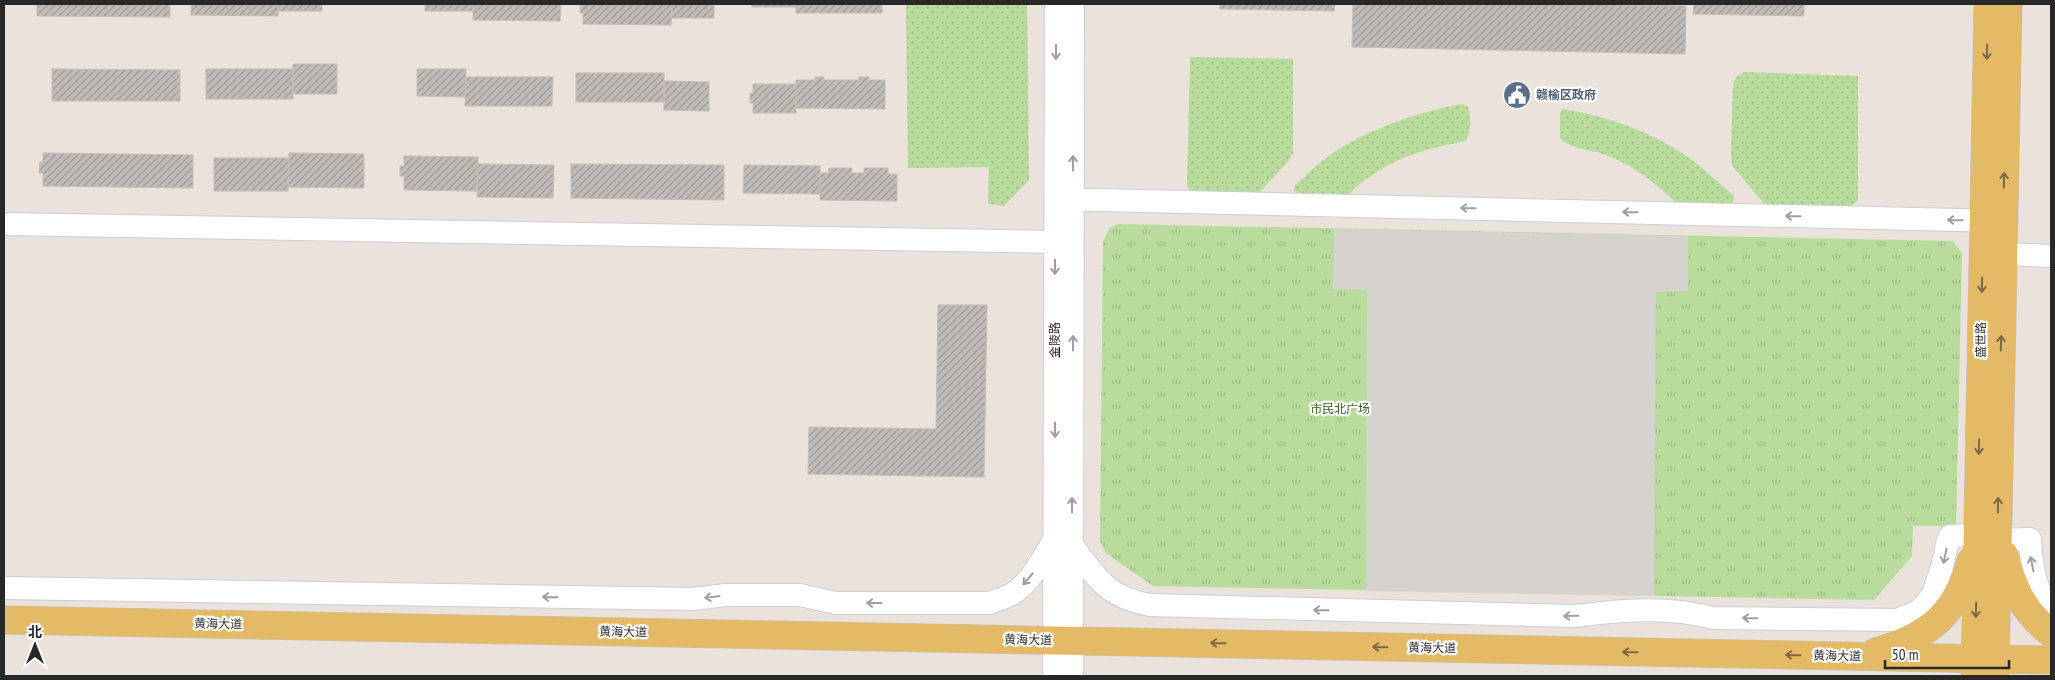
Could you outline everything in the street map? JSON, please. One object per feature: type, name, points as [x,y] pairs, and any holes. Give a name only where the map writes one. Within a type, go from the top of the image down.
[{"type":"main road","name":"盛世路","points":[[1988,4],[1996,233]]},
{"type":"main road","name":"盛世路","points":[[1985,667],[1992,536],[1996,233],[2008,4]]},
{"type":"main road","points":[[1992,536],[2023,605],[2051,633]]},
{"type":"main road","points":[[1860,656],[1891,647],[1935,624],[1952,605],[1992,536]]},
{"type":"main road","name":"黄海大道","points":[[4,620],[1860,656],[1985,667],[2051,660]]},
{"type":"street","name":"金陵路","points":[[1054,676],[1063,640],[1064,207],[1056,4]]},
{"type":"street","name":"金陵路","points":[[1063,542],[1055,242],[1064,207],[1074,4]]},
{"type":"street","points":[[1064,207],[1996,233],[2051,256]]},
{"type":"street","points":[[4,224],[1055,242]]},
{"type":"street","points":[[4,588],[693,599],[726,595],[800,596],[836,603],[990,603],[1013,594],[1022,586],[1038,565],[1063,542],[1102,584],[1121,598],[1150,605],[1576,616],[1615,611],[1643,611],[1691,612],[1713,618],[1897,620],[1920,610],[1932,596],[1942,568],[1950,536],[1992,536],[2030,539],[2032,566],[2039,588],[2051,608]]},
{"type":"street","name":"金陵路","points":[[1063,640],[1072,676]]},
{"type":"green space","points":[[906,4],[1027,4],[1029,180],[1004,206],[988,204],[989,167],[908,168]]},
{"type":"green space","points":[[1190,57],[1293,59],[1293,153],[1287,163],[1257,195],[1194,194],[1187,186]]},
{"type":"green space","points":[[1744,72],[1858,76],[1858,200],[1849,207],[1766,206],[1733,167],[1731,158],[1733,84],[1736,77]]},
{"type":"green space","points":[[1463,104],[1468,107],[1470,120],[1469,134],[1465,141],[1427,150],[1394,162],[1361,183],[1348,197],[1297,196],[1294,191],[1295,185],[1318,165],[1335,151],[1352,142],[1408,118]]},
{"type":"green space","points":[[1563,109],[1618,123],[1645,133],[1671,146],[1696,163],[1734,196],[1733,201],[1730,205],[1677,204],[1651,181],[1625,164],[1603,154],[1569,145],[1560,139],[1560,113]]},
{"type":"green space","name":"市民北广场","points":[[1118,224],[1953,241],[1962,253],[1956,526],[1913,526],[1912,556],[1874,600],[1153,586],[1106,553],[1100,541],[1103,241],[1110,228]]},
{"type":"shaded area","points":[[1334,229],[1688,236],[1688,291],[1656,292],[1654,596],[1366,591],[1367,290],[1333,289]]},
{"type":"building","points":[[37,4],[170,4],[170,17],[37,16]]},
{"type":"building","points":[[191,4],[278,4],[278,16],[191,15]]},
{"type":"building","points":[[278,4],[322,4],[322,11],[278,11]]},
{"type":"building","points":[[425,4],[473,4],[473,11],[425,11]]},
{"type":"building","points":[[473,4],[561,4],[560,21],[473,20]]},
{"type":"building","points":[[580,4],[672,4],[671,25],[583,24],[583,13],[580,13]]},
{"type":"building","points":[[672,4],[714,4],[714,18],[671,18]]},
{"type":"building","points":[[752,4],[796,4],[796,7],[752,7]]},
{"type":"building","points":[[796,4],[882,4],[882,13],[796,13]]},
{"type":"building","points":[[1220,4],[1335,4],[1334,11],[1220,9]]},
{"type":"building","points":[[1353,4],[1686,6],[1685,54],[1352,47]]},
{"type":"building","points":[[1694,4],[1804,4],[1804,16],[1693,14]]},
{"type":"building","points":[[293,64],[337,64],[337,94],[293,94]]},
{"type":"building","points":[[52,69],[180,70],[180,101],[52,101]]},
{"type":"building","points":[[206,69],[293,69],[293,99],[206,99]]},
{"type":"building","points":[[417,69],[466,69],[465,97],[417,96]]},
{"type":"building","points":[[576,73],[664,73],[664,102],[576,102]]},
{"type":"building","points":[[466,77],[553,77],[552,106],[465,106]]},
{"type":"building","points":[[815,77],[824,77],[824,80],[859,80],[859,77],[869,77],[869,80],[885,80],[885,109],[796,108],[796,80],[815,80]]},
{"type":"building","points":[[664,81],[709,82],[709,111],[664,110]]},
{"type":"building","points":[[753,84],[796,84],[796,113],[753,113],[750,93],[753,93]]},
{"type":"building","points":[[43,153],[193,155],[193,188],[43,186],[43,173],[39,173],[40,162],[43,162]]},
{"type":"building","points":[[289,153],[364,154],[364,188],[288,187]]},
{"type":"building","points":[[404,156],[478,157],[477,191],[404,190],[404,176],[400,176],[400,166],[404,166]]},
{"type":"building","points":[[214,158],[289,158],[288,191],[214,191]]},
{"type":"building","points":[[478,164],[554,165],[553,198],[477,197]]},
{"type":"building","points":[[571,164],[724,165],[724,200],[571,198]]},
{"type":"building","points":[[744,165],[820,166],[820,194],[743,193]]},
{"type":"building","points":[[829,168],[852,168],[852,173],[864,173],[864,168],[888,168],[888,174],[897,174],[897,201],[820,200],[820,173],[828,173]]},
{"type":"building","points":[[938,305],[987,305],[984,477],[808,474],[809,427],[936,429]]},
{"type":"place","name":"赣榆区政府","points":[[1517,95]]}]
